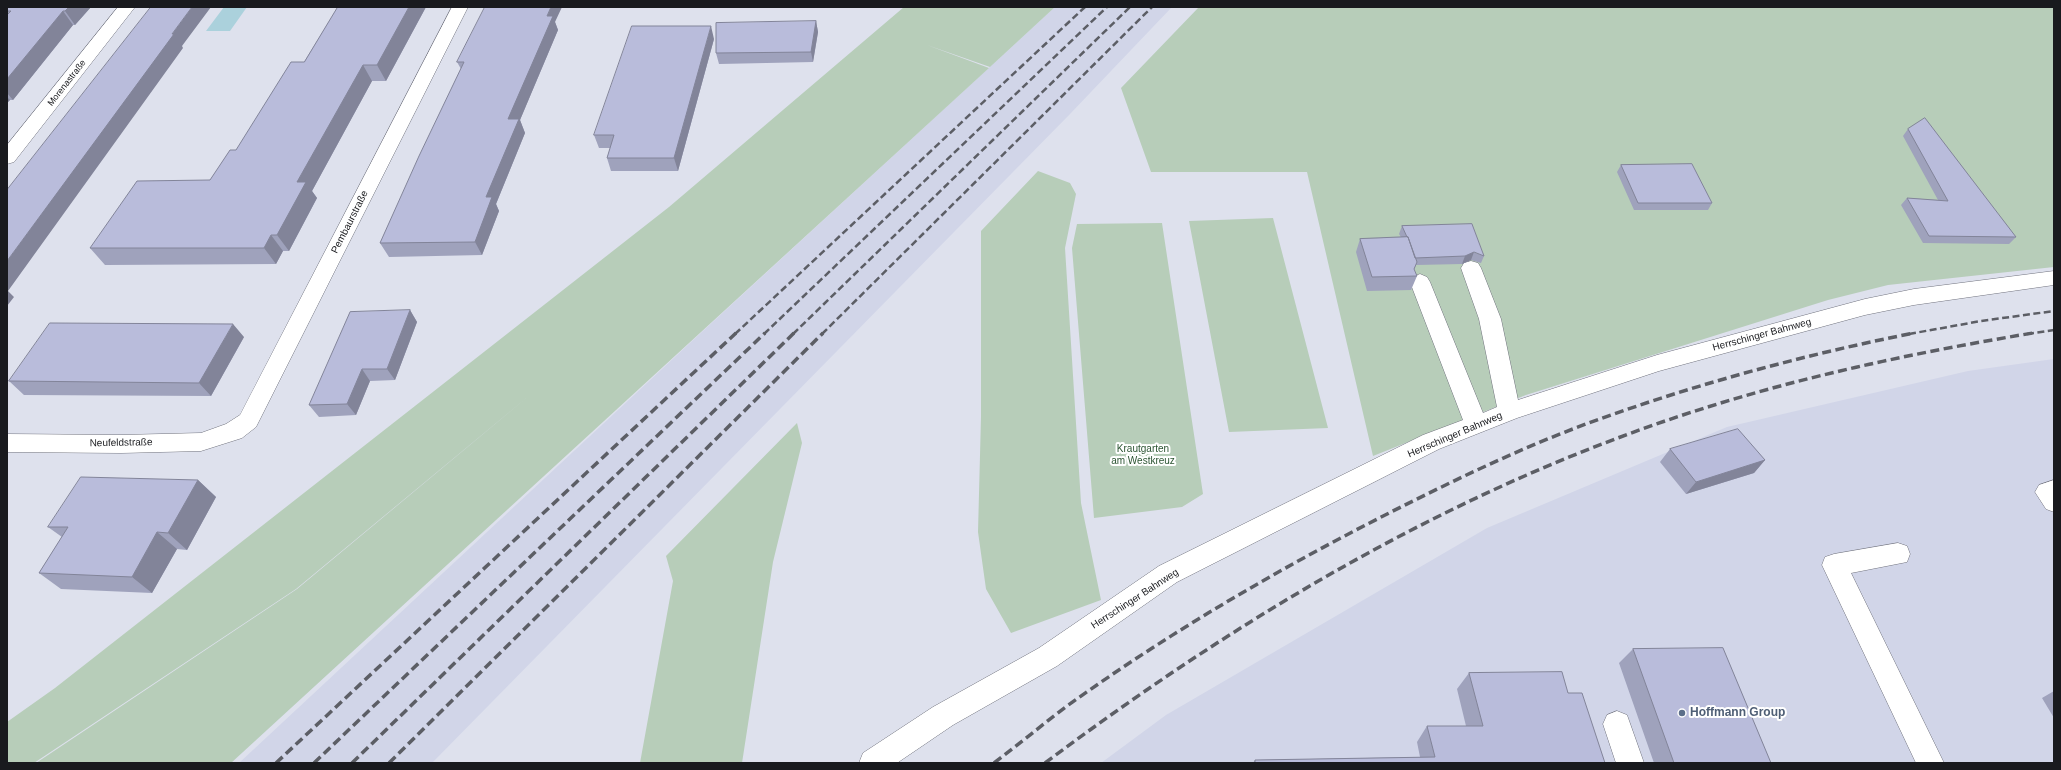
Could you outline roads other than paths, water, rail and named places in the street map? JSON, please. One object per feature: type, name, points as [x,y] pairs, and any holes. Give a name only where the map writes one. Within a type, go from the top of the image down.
[{"type":"street","name":"Morenastraße","points":[[7,158],[127,7]]},
{"type":"street","name":"Pembaurstraße","points":[[234,432],[248,421],[255,408],[460,7]]},
{"type":"street","points":[[1471,268],[1490,318],[1509,412]]},
{"type":"street","name":"Herrschinger Bahnweg","points":[[873,763],[943,716],[1048,657],[1168,574],[1431,442],[1509,412],[1657,362],[1865,307],[1914,297],[2054,278]]},
{"type":"street","points":[[1420,282],[1476,424]]},
{"type":"street","name":"Neufeldstraße","points":[[7,443],[121,444],[201,442],[234,432]]},
{"type":"street","points":[[2054,490],[2047,492],[2054,502]]},
{"type":"street","points":[[1898,554],[1834,565],[1930,763]]},
{"type":"street","points":[[1617,724],[1630,763]]},
{"type":"railway","points":[[735,334],[1085,7]]},
{"type":"railway","points":[[764,334],[1107,7]]},
{"type":"railway","points":[[793,334],[1130,7]]},
{"type":"railway","points":[[822,334],[1152,7]]},
{"type":"railway","points":[[1911,334],[1981,321],[2054,311]]},
{"type":"railway","points":[[2029,334],[2054,330]]},
{"type":"railway","points":[[276,763],[736,333]]},
{"type":"railway","points":[[314,763],[765,333]]},
{"type":"railway","points":[[352,763],[794,333]]},
{"type":"railway","points":[[389,763],[823,333]]},
{"type":"railway","points":[[2029,334],[2033,333]]},
{"type":"railway","points":[[994,763],[1067,706],[1107,678],[1231,599],[1316,551],[1471,473],[1563,433],[1666,396],[1789,361],[1911,334]]},
{"type":"railway","points":[[1045,763],[1196,657],[1274,607],[1354,561],[1435,518],[1519,479],[1604,443],[1692,412],[1776,387],[1861,366],[1947,348],[2029,334]]},
{"type":"place","name":"Hoffmann Group","points":[[1682,713]]},
{"type":"park label","name":"Krautgarten am Westkreuz","points":[[1143,454]]}]
